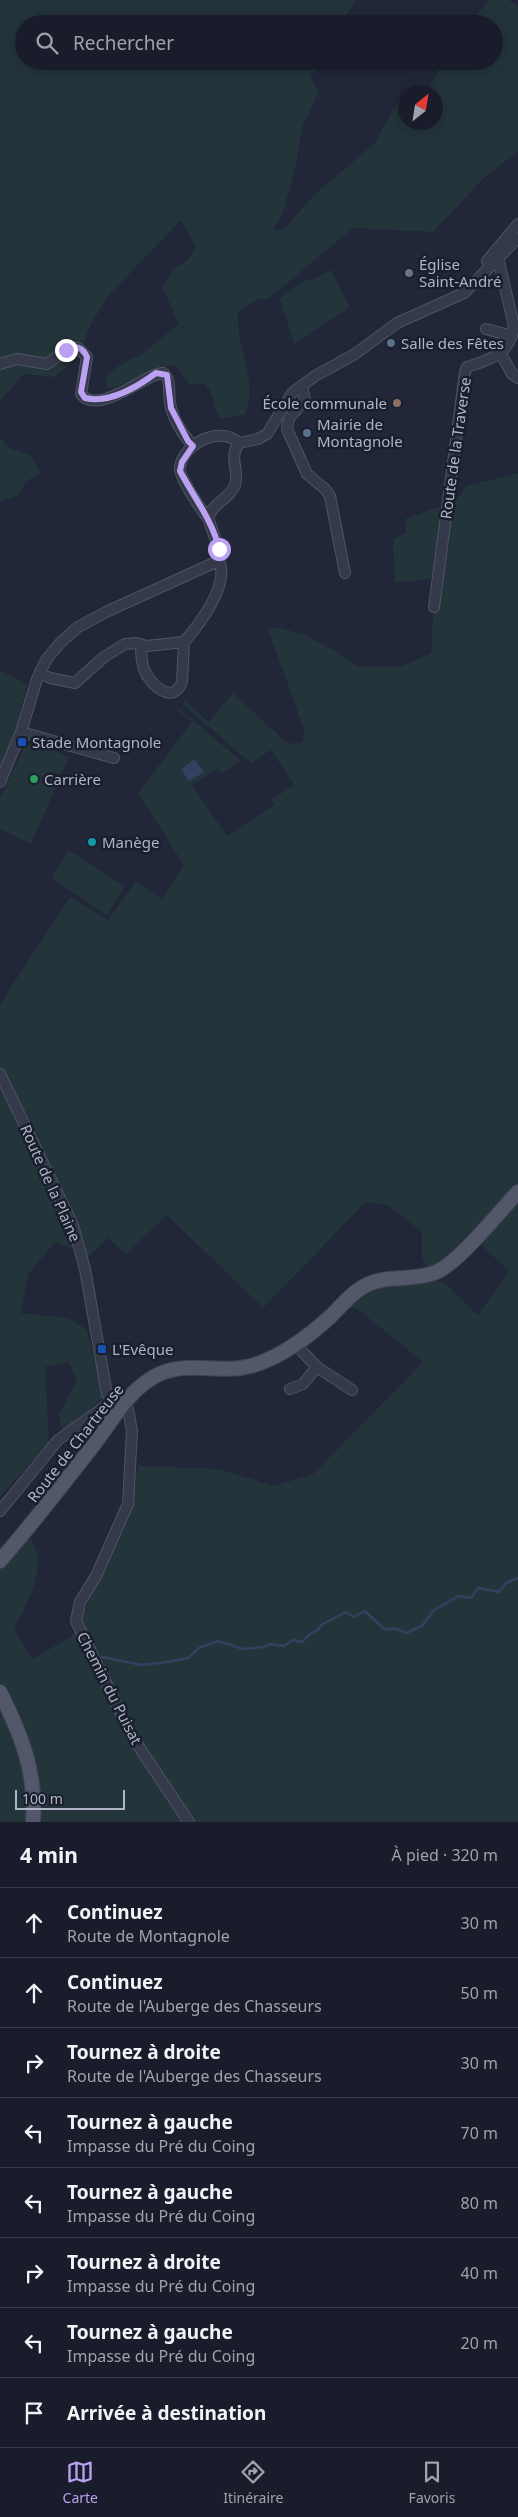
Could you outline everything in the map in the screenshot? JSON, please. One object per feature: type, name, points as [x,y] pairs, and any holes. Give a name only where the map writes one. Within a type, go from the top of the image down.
[{"type":"main road","name":"Route de Chartreuse","points":[[0,1561],[24,1534],[118,1404],[143,1385],[160,1373],[188,1367],[251,1366],[296,1345],[367,1284],[382,1278],[425,1275],[446,1266],[518,1192]]},
{"type":"main road","points":[[0,1692],[16,1723],[27,1753],[32,1775],[33,1822]]},
{"type":"street","points":[[474,285],[488,260],[518,224]]},
{"type":"street","points":[[208,518],[214,508],[234,487],[236,476],[233,453],[239,444],[258,439],[267,434],[288,399],[302,386],[355,354],[397,323],[453,300],[474,285],[518,238]]},
{"type":"street","points":[[498,258],[514,326],[512,336],[501,354],[512,374],[518,378]]},
{"type":"street","points":[[486,329],[512,336]]},
{"type":"street","points":[[0,364],[17,359],[47,364],[70,347],[78,348],[87,357],[81,394],[85,398],[96,400],[114,396],[136,387],[156,373],[163,373],[168,379],[171,408],[188,441],[193,446]]},
{"type":"street","name":"Route de la Traverse","points":[[434,607],[465,372],[467,367],[501,354]]},
{"type":"street","points":[[302,386],[305,400],[289,418],[288,429],[306,474],[325,489],[330,496],[345,573]]},
{"type":"street","points":[[141,645],[143,667],[149,680],[165,692],[172,693],[180,688],[184,642],[216,594],[222,571],[218,559],[218,543],[208,518],[180,471],[182,462],[193,446],[213,436],[231,438],[239,444]]},
{"type":"street","points":[[0,782],[21,732],[40,673],[51,653],[78,627],[162,586],[211,566],[218,559]]},
{"type":"street","points":[[40,673],[58,681],[75,683],[104,657],[125,644],[136,643],[141,645],[184,642]]},
{"type":"street","points":[[21,732],[114,758]]},
{"type":"street","name":"Route de la Plaine","points":[[0,1074],[73,1225],[85,1269],[107,1394],[118,1404]]},
{"type":"street","points":[[296,1345],[318,1367],[352,1390]]},
{"type":"street","points":[[290,1389],[303,1384],[318,1367]]},
{"type":"street","points":[[0,1511],[58,1440],[118,1404]]},
{"type":"street","name":"Chemin du Puisat","points":[[118,1404],[128,1409],[132,1431],[128,1504],[100,1569],[80,1602],[76,1621],[133,1738],[189,1822]]},
{"type":"shaded area","points":[[0,0],[356,0],[347,15],[15,15],[15,70],[316,70],[310,76],[319,91],[302,128],[296,165],[283,213],[273,230],[283,230],[315,194],[375,143],[398,104],[398,130],[443,130],[443,85],[431,85],[438,70],[503,70],[503,15],[476,15],[489,0],[509,0],[518,7],[518,151],[484,178],[433,232],[353,228],[268,299],[259,299],[238,312],[239,337],[250,386],[250,396],[245,414],[220,419],[205,384],[190,385],[175,364],[108,389],[105,378],[120,365],[142,354],[179,324],[162,287],[174,269],[189,259],[196,247],[181,220],[108,296],[90,326],[78,357],[55,377],[24,374],[0,401]]},
{"type":"shaded area","points":[[331,270],[350,307],[294,344],[280,299],[307,278],[309,281]]},
{"type":"shaded area","points":[[0,438],[9,448],[29,454],[41,473],[25,482],[19,495],[0,502]]},
{"type":"shaded area","points":[[518,473],[518,1188],[447,1258],[440,1264],[427,1268],[422,1256],[422,1232],[388,1205],[366,1202],[263,1308],[167,1215],[126,1254],[108,1238],[87,1258],[0,1066],[0,1004],[70,897],[108,920],[136,881],[162,899],[184,865],[138,793],[192,722],[179,711],[180,709],[241,761],[221,774],[218,768],[192,785],[227,836],[274,805],[271,800],[294,785],[271,750],[251,763],[183,705],[185,701],[209,722],[233,693],[285,741],[292,744],[302,742],[304,729],[268,629],[277,627],[305,635],[337,652],[359,667],[400,667],[431,653],[435,578],[395,583],[393,540],[406,533],[405,519],[456,501],[466,486]]},
{"type":"shaded area","points":[[0,670],[27,684],[18,720],[22,722],[0,778]]},
{"type":"shaded area","name":"Carrière","points":[[33,742],[69,757],[31,844],[0,829],[0,798],[25,745]]},
{"type":"shaded area","points":[[69,850],[125,887],[107,915],[51,878]]},
{"type":"shaded area","points":[[0,1081],[51,1188],[77,1250],[55,1242],[29,1273],[20,1313],[69,1318],[87,1330],[104,1397],[62,1431],[59,1414],[77,1380],[68,1362],[45,1367],[49,1442],[0,1497]]},
{"type":"shaded area","points":[[518,1201],[518,1822],[0,1822],[0,1545],[22,1538],[31,1540],[36,1550],[38,1561],[34,1585],[14,1629],[32,1659],[71,1637],[128,1520],[138,1466],[220,1469],[273,1486],[313,1474],[423,1362],[360,1311],[347,1306],[378,1284],[442,1281],[478,1315],[509,1271],[477,1241]]},
{"type":"water","points":[[194,759],[204,772],[189,781],[181,769]]},
{"type":"waterway","points":[[102,1657],[142,1665],[188,1658],[199,1648],[218,1641],[243,1649],[263,1647],[271,1644],[284,1646],[293,1640],[302,1642],[310,1634],[318,1630],[321,1625],[346,1612],[354,1617],[365,1611],[384,1629],[397,1629],[406,1633],[422,1626],[434,1610],[459,1596],[471,1598],[478,1588],[499,1592],[506,1583],[518,1578]]},
{"type":"place","name":"Église Saint-André","points":[[409,273]]},
{"type":"place","name":"Salle des Fêtes","points":[[391,343]]},
{"type":"place","name":"École communale","points":[[397,403]]},
{"type":"place","name":"Mairie de Montagnole","points":[[307,433]]},
{"type":"place","name":"Stade Montagnole","points":[[22,742]]},
{"type":"place","name":"Carrière","points":[[34,779]]},
{"type":"place","name":"Manège","points":[[92,842]]},
{"type":"place","name":"L'Evêque","points":[[102,1349]]},
{"type":"route","points":[[66,350],[74,346],[82,350],[87,357],[81,392],[85,398],[96,400],[114,396],[136,387],[156,373],[167,375],[171,408],[179,426],[193,446],[182,462],[180,471],[208,518],[219,549]]}]
